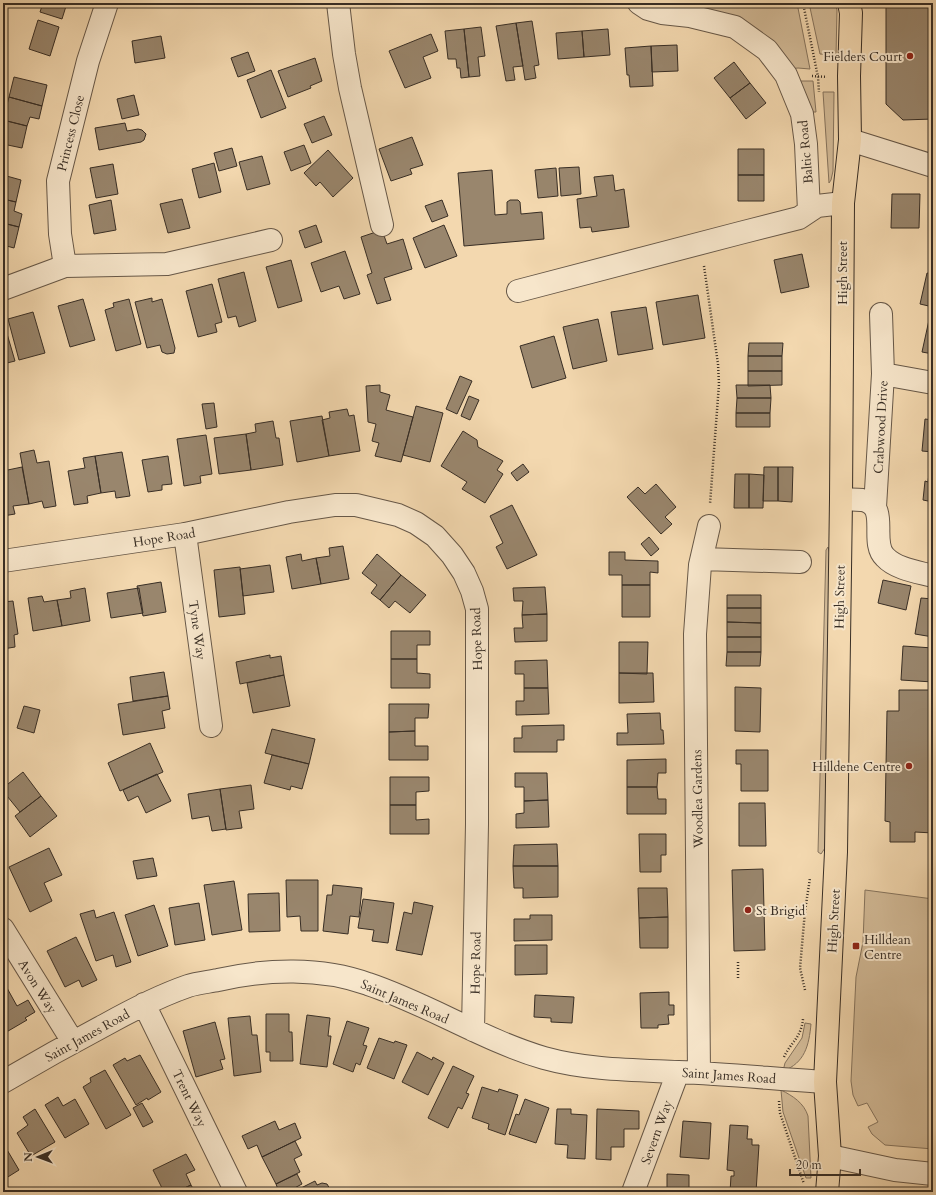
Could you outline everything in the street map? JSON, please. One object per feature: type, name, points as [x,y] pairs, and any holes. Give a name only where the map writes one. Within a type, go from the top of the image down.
[{"type":"main road","name":"High Street","points":[[816,1191],[830,1156],[825,1082],[836,852],[843,203],[850,140],[849,76],[851,13],[849,3]]},
{"type":"street","name":"Princess Close","points":[[66,266],[60,234],[58,181],[88,60],[107,3]]},
{"type":"street","points":[[338,3],[344,54],[382,225]]},
{"type":"street","name":"Baltic Road","points":[[639,3],[648,9],[662,13],[690,16],[735,26],[767,50],[786,74],[802,114],[805,129],[809,211]]},
{"type":"street","points":[[850,140],[933,166]]},
{"type":"street","points":[[518,291],[799,218],[817,206],[843,203]]},
{"type":"street","points":[[3,289],[66,266],[167,264],[270,240]]},
{"type":"street","points":[[881,314],[883,374]]},
{"type":"street","name":"Crabwood Drive","points":[[933,383],[883,374],[875,507],[878,513],[879,521],[879,548],[884,557],[890,562],[899,566],[933,576]]},
{"type":"street","points":[[841,499],[862,500],[870,502],[875,507]]},
{"type":"street","name":"Hope Road","points":[[3,561],[185,534],[288,512],[335,505],[356,505],[398,515],[416,523],[435,536],[452,555],[464,573],[472,591],[477,609],[477,824],[473,1030]]},
{"type":"street","name":"Woodlea Gardens","points":[[689,1073],[686,634],[709,526]]},
{"type":"street","name":"Tyne Way","points":[[185,534],[211,726]]},
{"type":"street","points":[[702,559],[800,562]]},
{"type":"street","name":"Avon Way","points":[[3,929],[73,1042]]},
{"type":"street","name":"Saint James Road","points":[[3,1082],[144,1004],[189,986],[260,973],[311,973],[342,976],[367,983],[391,992],[473,1030],[522,1050],[556,1061],[594,1068],[825,1082]]},
{"type":"street","name":"Trent Way","points":[[144,1004],[236,1192]]},
{"type":"street","name":"Severn Way","points":[[633,1192],[689,1073]]},
{"type":"street","points":[[830,1156],[895,1170],[933,1174]]},
{"type":"path","points":[[803,3],[818,77],[819,93]]},
{"type":"path","points":[[786,74],[818,77],[849,76]]},
{"type":"path","points":[[700,244],[718,357],[719,384],[709,526]]},
{"type":"path","points":[[805,990],[800,968],[805,911],[811,873]]},
{"type":"path","points":[[738,962],[738,978]]},
{"type":"path","points":[[804,1014],[803,1024],[798,1036],[781,1062],[779,1079],[780,1113],[816,1191]]},
{"type":"shaded area","points":[[686,3],[797,3],[810,69],[789,69],[686,10]]},
{"type":"shaded area","points":[[809,3],[835,3],[837,10],[836,55],[820,54]]},
{"type":"shaded area","points":[[796,81],[813,81],[816,112],[811,112]]},
{"type":"shaded area","points":[[823,92],[834,92],[833,171],[829,183]]},
{"type":"shaded area","points":[[828,547],[831,558],[825,848],[821,854],[818,852],[826,550]]},
{"type":"shaded area","points":[[865,890],[933,899],[933,1149],[885,1145],[872,1134],[868,1127],[878,1122],[867,1103],[858,1106],[853,1095],[851,1081],[856,977],[863,942]]},
{"type":"shaded area","points":[[805,1023],[811,1024],[807,1046],[801,1058],[790,1068],[783,1071],[785,1063],[802,1038]]},
{"type":"shaded area","points":[[781,1090],[798,1100],[804,1107],[808,1116],[811,1178],[806,1178],[783,1112]]},
{"type":"building","points":[[43,3],[67,3],[62,19],[40,12]]},
{"type":"building","name":"Fielders Court","points":[[886,3],[921,3],[921,7],[933,7],[933,119],[903,120],[886,104]]},
{"type":"building","points":[[38,20],[59,27],[50,56],[29,49]]},
{"type":"building","points":[[532,21],[539,65],[534,66],[536,78],[525,80],[516,23]]},
{"type":"building","points":[[516,23],[523,66],[513,67],[515,80],[506,81],[496,26]]},
{"type":"building","points":[[481,27],[485,56],[478,57],[480,76],[469,77],[464,29]]},
{"type":"building","points":[[464,29],[469,77],[461,78],[460,68],[457,68],[456,59],[448,59],[445,31]]},
{"type":"building","points":[[608,29],[610,55],[584,57],[582,31]]},
{"type":"building","points":[[582,31],[584,57],[558,59],[556,33]]},
{"type":"building","points":[[431,34],[438,51],[423,57],[431,78],[405,88],[389,51]]},
{"type":"building","points":[[161,36],[165,58],[135,63],[132,41]]},
{"type":"building","points":[[677,45],[678,71],[652,72],[651,46]]},
{"type":"building","points":[[651,46],[653,86],[630,87],[629,75],[627,75],[625,48]]},
{"type":"building","points":[[248,52],[255,71],[238,77],[231,58]]},
{"type":"building","points":[[315,58],[322,81],[310,86],[311,88],[288,97],[278,71]]},
{"type":"building","points":[[734,62],[750,83],[730,98],[714,78]]},
{"type":"building","points":[[271,70],[286,108],[261,118],[247,80]]},
{"type":"building","points":[[14,77],[47,85],[42,106],[9,97]]},
{"type":"building","points":[[750,83],[766,103],[746,119],[730,98]]},
{"type":"building","points":[[134,95],[139,115],[122,119],[117,99]]},
{"type":"building","points":[[9,97],[42,106],[39,119],[30,117],[27,126],[3,120]]},
{"type":"building","points":[[324,116],[332,135],[312,143],[304,124]]},
{"type":"building","points":[[3,120],[27,126],[22,148],[3,144]]},
{"type":"building","points":[[125,123],[127,131],[138,129],[142,130],[146,134],[144,140],[141,142],[99,150],[95,128]]},
{"type":"building","points":[[412,137],[423,165],[410,169],[412,174],[391,181],[379,149]]},
{"type":"building","points":[[304,145],[311,163],[291,171],[284,152]]},
{"type":"building","points":[[232,148],[237,166],[219,171],[214,153]]},
{"type":"building","points":[[738,149],[764,149],[764,175],[738,175]]},
{"type":"building","points":[[328,150],[353,178],[333,197],[320,182],[316,186],[304,173]]},
{"type":"building","points":[[262,156],[270,184],[247,190],[239,162]]},
{"type":"building","points":[[214,163],[221,192],[199,198],[192,169]]},
{"type":"building","points":[[113,164],[118,194],[96,198],[90,168]]},
{"type":"building","points":[[579,167],[581,194],[561,196],[559,168]]},
{"type":"building","points":[[556,168],[558,196],[538,198],[535,170]]},
{"type":"building","points":[[492,170],[495,215],[507,214],[507,202],[510,200],[518,200],[520,202],[521,214],[542,212],[544,239],[464,246],[458,173]]},
{"type":"building","points":[[3,175],[21,180],[16,202],[3,199]]},
{"type":"building","points":[[613,175],[615,191],[624,189],[629,227],[592,232],[591,227],[580,228],[577,199],[597,196],[594,177]]},
{"type":"building","points":[[738,175],[764,175],[764,201],[738,201]]},
{"type":"building","points":[[892,194],[920,194],[919,228],[891,228]]},
{"type":"building","points":[[3,199],[16,202],[14,211],[22,214],[19,227],[3,223]]},
{"type":"building","points":[[182,199],[190,228],[168,233],[160,204]]},
{"type":"building","points":[[111,200],[116,230],[94,234],[89,205]]},
{"type":"building","points":[[442,200],[448,216],[432,222],[425,206]]},
{"type":"building","points":[[3,223],[19,227],[14,248],[3,245]]},
{"type":"building","points":[[316,225],[322,242],[305,248],[299,231]]},
{"type":"building","points":[[444,225],[457,256],[425,268],[413,238]]},
{"type":"building","points":[[382,230],[387,244],[403,239],[412,269],[384,278],[391,300],[377,304],[367,275],[372,273],[361,237]]},
{"type":"building","points":[[345,251],[360,294],[344,299],[339,286],[321,292],[311,263]]},
{"type":"building","points":[[802,254],[809,287],[781,293],[774,260]]},
{"type":"building","points":[[291,260],[302,301],[278,308],[266,267]]},
{"type":"building","points":[[244,272],[256,321],[239,327],[236,316],[228,318],[218,279]]},
{"type":"building","points":[[927,273],[933,274],[933,307],[920,304]]},
{"type":"building","points":[[212,284],[222,322],[215,324],[217,332],[198,337],[186,291]]},
{"type":"building","points":[[698,295],[705,338],[663,345],[656,302]]},
{"type":"building","points":[[152,298],[152,302],[162,299],[175,348],[174,353],[167,354],[162,352],[160,345],[147,348],[135,302]]},
{"type":"building","points":[[83,299],[95,340],[70,347],[58,306]]},
{"type":"building","points":[[129,299],[141,344],[116,351],[105,310],[114,307],[113,303]]},
{"type":"building","points":[[646,307],[653,349],[618,355],[611,312]]},
{"type":"building","points":[[33,312],[45,353],[19,360],[8,319]]},
{"type":"building","points":[[598,319],[607,361],[573,369],[563,327]]},
{"type":"building","points":[[3,320],[15,361],[3,364]]},
{"type":"building","points":[[929,320],[933,321],[933,354],[922,352]]},
{"type":"building","points":[[554,336],[566,378],[532,388],[520,346]]},
{"type":"building","points":[[749,343],[783,343],[782,356],[748,356]]},
{"type":"building","points":[[748,356],[782,356],[782,371],[748,371]]},
{"type":"building","points":[[748,371],[782,371],[782,385],[748,386]]},
{"type":"building","points":[[460,376],[472,381],[457,414],[446,409]]},
{"type":"building","points":[[380,385],[380,392],[390,395],[386,410],[413,417],[401,462],[375,456],[379,443],[372,441],[376,424],[368,422],[366,386]]},
{"type":"building","points":[[736,385],[770,385],[771,398],[737,398]]},
{"type":"building","points":[[469,396],[479,400],[470,420],[461,416]]},
{"type":"building","points":[[737,398],[771,398],[770,413],[736,413]]},
{"type":"building","points":[[214,403],[217,427],[206,429],[202,404]]},
{"type":"building","points":[[416,406],[443,413],[430,462],[403,455]]},
{"type":"building","points":[[347,409],[349,416],[354,415],[360,451],[329,456],[322,420],[330,418],[329,412]]},
{"type":"building","points":[[736,413],[770,413],[770,427],[736,427]]},
{"type":"building","points":[[322,416],[329,456],[297,462],[290,421]]},
{"type":"building","points":[[925,419],[933,420],[933,452],[922,451]]},
{"type":"building","points":[[273,421],[276,438],[279,438],[283,465],[251,470],[246,434],[256,432],[255,424]]},
{"type":"building","points":[[463,431],[477,440],[478,447],[503,461],[497,470],[503,474],[485,503],[462,489],[467,482],[441,466]]},
{"type":"building","points":[[246,434],[251,470],[219,474],[214,438]]},
{"type":"building","points":[[206,435],[212,474],[200,476],[201,483],[184,486],[177,439]]},
{"type":"building","points":[[34,450],[37,463],[49,461],[56,506],[44,508],[42,501],[29,504],[20,453]]},
{"type":"building","points":[[122,452],[130,496],[116,498],[115,491],[101,493],[95,456]]},
{"type":"building","points":[[95,456],[101,493],[87,496],[88,503],[74,505],[68,471],[85,468],[83,458]]},
{"type":"building","points":[[168,456],[172,484],[162,485],[162,490],[148,492],[142,460]]},
{"type":"building","points":[[523,464],[529,472],[517,481],[511,473]]},
{"type":"building","points":[[22,467],[29,504],[13,506],[15,514],[3,516],[3,471]]},
{"type":"building","points":[[764,467],[778,467],[778,501],[763,501]]},
{"type":"building","points":[[778,467],[793,467],[792,502],[778,501]]},
{"type":"building","points":[[929,473],[933,474],[933,502],[923,500],[925,481],[928,482]]},
{"type":"building","points":[[735,474],[749,474],[749,508],[734,508]]},
{"type":"building","points":[[749,474],[764,475],[763,508],[749,508]]},
{"type":"building","points":[[656,484],[676,507],[665,517],[672,524],[661,534],[627,497],[638,487],[645,494]]},
{"type":"building","points":[[512,505],[537,555],[507,569],[496,547],[503,543],[490,516]]},
{"type":"building","points":[[649,537],[659,549],[651,556],[641,544]]},
{"type":"building","points":[[343,546],[349,579],[321,584],[316,558],[330,556],[329,548]]},
{"type":"building","points":[[609,552],[625,552],[625,560],[658,561],[658,573],[650,572],[650,585],[622,585],[622,575],[609,575]]},
{"type":"building","points":[[301,554],[302,561],[316,558],[321,584],[292,589],[286,557]]},
{"type":"building","points":[[377,554],[401,575],[380,600],[371,593],[377,585],[362,573]]},
{"type":"building","points":[[270,565],[274,592],[243,596],[240,569]]},
{"type":"building","points":[[240,567],[245,614],[219,617],[214,570]]},
{"type":"building","points":[[401,575],[426,595],[410,613],[395,601],[389,608],[380,600]]},
{"type":"building","points":[[883,580],[911,586],[906,610],[878,603]]},
{"type":"building","points":[[161,582],[166,612],[143,616],[137,586]]},
{"type":"building","points":[[622,585],[650,585],[650,617],[622,617]]},
{"type":"building","points":[[545,587],[547,614],[522,615],[523,601],[514,601],[513,588]]},
{"type":"building","points":[[85,588],[90,621],[62,626],[57,600],[71,598],[70,591]]},
{"type":"building","points":[[139,588],[143,613],[111,618],[107,593]]},
{"type":"building","points":[[727,595],[761,595],[761,608],[727,608]]},
{"type":"building","points":[[42,596],[44,602],[57,600],[62,626],[33,631],[28,598]]},
{"type":"building","points":[[921,598],[933,599],[933,637],[915,634]]},
{"type":"building","points":[[13,601],[18,634],[14,635],[15,647],[3,649],[3,602]]},
{"type":"building","points":[[727,608],[761,608],[761,623],[727,622]]},
{"type":"building","points":[[547,614],[547,641],[515,642],[514,628],[523,628],[522,615]]},
{"type":"building","points":[[727,622],[761,623],[761,637],[727,637]]},
{"type":"building","points":[[391,631],[430,631],[430,645],[417,645],[417,659],[391,659]]},
{"type":"building","points":[[727,637],[761,637],[761,652],[727,652]]},
{"type":"building","points":[[619,642],[648,642],[647,674],[619,673]]},
{"type":"building","points":[[903,646],[933,648],[933,682],[901,680]]},
{"type":"building","points":[[727,652],[761,652],[760,666],[726,666]]},
{"type":"building","points":[[270,655],[270,658],[281,656],[284,675],[240,684],[236,662]]},
{"type":"building","points":[[391,659],[417,659],[417,673],[430,674],[430,688],[391,688]]},
{"type":"building","points":[[547,660],[548,688],[524,688],[524,674],[515,674],[515,661]]},
{"type":"building","points":[[164,672],[168,696],[133,701],[130,677]]},
{"type":"building","points":[[619,673],[653,673],[654,702],[619,703]]},
{"type":"building","points":[[284,675],[290,706],[253,713],[247,683]]},
{"type":"building","points":[[735,687],[761,688],[760,732],[735,731]]},
{"type":"building","points":[[524,688],[548,688],[549,714],[516,715],[516,701],[524,701]]},
{"type":"building","name":"Hilldene Centre","points":[[899,690],[933,690],[933,833],[915,832],[915,842],[890,842],[890,822],[885,821],[887,711],[899,711]]},
{"type":"building","points":[[168,696],[170,709],[162,711],[165,728],[123,735],[118,704]]},
{"type":"building","points":[[389,704],[429,704],[428,718],[415,718],[415,731],[389,732]]},
{"type":"building","points":[[24,706],[40,710],[34,733],[17,728]]},
{"type":"building","points":[[660,713],[664,744],[617,745],[617,733],[628,733],[627,714]]},
{"type":"building","points":[[564,725],[564,740],[557,740],[557,752],[514,752],[514,738],[522,738],[522,726]]},
{"type":"building","points":[[272,729],[315,739],[309,764],[265,753]]},
{"type":"building","points":[[415,731],[415,746],[428,746],[428,760],[389,760],[389,732]]},
{"type":"building","points":[[150,743],[163,772],[120,791],[108,763]]},
{"type":"building","points":[[736,750],[768,750],[768,791],[741,791],[741,764],[736,764]]},
{"type":"building","points":[[272,755],[309,764],[302,789],[291,786],[290,790],[264,783]]},
{"type":"building","points":[[666,759],[666,773],[658,773],[657,787],[627,787],[627,760]]},
{"type":"building","points":[[23,772],[41,796],[20,812],[3,791],[3,788]]},
{"type":"building","points":[[515,773],[547,773],[548,800],[524,801],[524,787],[515,787]]},
{"type":"building","points":[[157,774],[171,801],[146,813],[138,796],[128,801],[123,790]]},
{"type":"building","points":[[390,777],[429,777],[429,791],[416,792],[416,805],[390,805]]},
{"type":"building","points":[[251,785],[254,809],[239,811],[242,828],[226,830],[220,789]]},
{"type":"building","points":[[627,787],[657,787],[658,799],[666,799],[666,814],[627,814]]},
{"type":"building","points":[[220,789],[226,829],[212,831],[209,816],[192,819],[188,794]]},
{"type":"building","points":[[41,796],[57,816],[30,837],[15,816]]},
{"type":"building","points":[[548,800],[549,827],[516,828],[516,814],[524,813],[524,801]]},
{"type":"building","points":[[739,803],[765,803],[766,846],[739,846]]},
{"type":"building","points":[[390,805],[416,805],[416,820],[429,819],[429,834],[390,834]]},
{"type":"building","points":[[639,834],[666,834],[666,855],[661,855],[661,872],[640,872]]},
{"type":"building","points":[[557,844],[558,866],[513,866],[514,845]]},
{"type":"building","points":[[49,848],[62,875],[44,883],[52,901],[30,912],[9,867]]},
{"type":"building","points":[[153,858],[157,876],[137,879],[133,861]]},
{"type":"building","points":[[513,866],[558,866],[558,897],[523,898],[523,888],[514,888]]},
{"type":"building","name":"St Brigid","points":[[763,869],[765,950],[734,951],[732,870]]},
{"type":"building","points":[[286,880],[318,880],[318,931],[301,931],[300,916],[287,917]]},
{"type":"building","points":[[234,881],[242,930],[212,935],[204,885]]},
{"type":"building","points":[[333,885],[362,888],[359,917],[350,916],[348,934],[323,931],[327,895],[332,895]]},
{"type":"building","points":[[638,888],[667,888],[668,917],[639,918]]},
{"type":"building","points":[[279,893],[280,931],[249,932],[248,894]]},
{"type":"building","points":[[363,899],[394,903],[388,943],[372,941],[374,930],[358,928]]},
{"type":"building","points":[[414,902],[433,906],[422,955],[396,950],[404,912],[412,914]]},
{"type":"building","points":[[199,903],[205,940],[175,945],[169,908]]},
{"type":"building","points":[[154,905],[168,946],[138,956],[125,915]]},
{"type":"building","points":[[94,910],[96,918],[114,912],[131,962],[116,967],[113,955],[96,961],[80,914]]},
{"type":"building","points":[[530,915],[552,915],[552,940],[514,941],[514,919],[530,919]]},
{"type":"building","points":[[668,917],[668,948],[640,948],[639,918]]},
{"type":"building","points":[[76,937],[97,980],[82,987],[79,980],[65,987],[47,951]]},
{"type":"building","points":[[515,945],[547,945],[547,974],[515,975]]},
{"type":"building","points":[[7,988],[17,1006],[28,1000],[35,1012],[25,1018],[27,1020],[3,1034],[3,990]]},
{"type":"building","points":[[669,992],[669,1005],[674,1005],[674,1015],[668,1015],[669,1024],[658,1025],[658,1028],[641,1028],[640,993]]},
{"type":"building","points":[[535,995],[574,997],[572,1023],[551,1022],[551,1018],[534,1017]]},
{"type":"building","points":[[266,1014],[289,1014],[289,1032],[292,1032],[293,1061],[270,1061],[270,1052],[266,1052]]},
{"type":"building","points":[[307,1015],[330,1018],[328,1036],[331,1036],[327,1067],[300,1064]]},
{"type":"building","points":[[250,1016],[252,1035],[257,1035],[261,1072],[234,1076],[228,1018]]},
{"type":"building","points":[[347,1021],[369,1028],[363,1045],[367,1046],[360,1065],[356,1063],[353,1072],[333,1064]]},
{"type":"building","points":[[215,1022],[225,1059],[220,1060],[223,1069],[196,1077],[183,1031]]},
{"type":"building","points":[[379,1038],[394,1043],[395,1041],[407,1045],[394,1079],[367,1068]]},
{"type":"building","points":[[417,1052],[432,1060],[433,1057],[444,1063],[428,1095],[402,1082]]},
{"type":"building","points":[[140,1055],[161,1092],[136,1105],[113,1065],[125,1058],[127,1061]]},
{"type":"building","points":[[453,1066],[474,1076],[466,1093],[469,1094],[462,1109],[458,1107],[448,1128],[428,1118]]},
{"type":"building","points":[[105,1070],[131,1115],[106,1129],[83,1087],[91,1082],[90,1078]]},
{"type":"building","points":[[482,1087],[498,1092],[499,1089],[518,1095],[505,1135],[488,1129],[489,1124],[472,1118]]},
{"type":"building","points":[[58,1097],[63,1106],[75,1099],[89,1124],[65,1138],[45,1105]]},
{"type":"building","points":[[525,1099],[549,1108],[536,1143],[509,1134],[516,1114],[519,1115]]},
{"type":"building","points":[[142,1103],[153,1122],[143,1127],[133,1108]]},
{"type":"building","points":[[35,1109],[55,1142],[31,1156],[17,1133],[28,1125],[23,1117]]},
{"type":"building","points":[[557,1109],[571,1109],[571,1114],[587,1115],[585,1159],[567,1158],[568,1145],[555,1144]]},
{"type":"building","points":[[597,1109],[639,1111],[639,1129],[624,1129],[624,1147],[611,1147],[611,1160],[596,1159]]},
{"type":"building","points":[[275,1121],[279,1130],[295,1123],[301,1138],[262,1157],[257,1145],[248,1149],[242,1136]]},
{"type":"building","points":[[683,1121],[711,1123],[709,1159],[680,1157]]},
{"type":"building","points":[[730,1125],[748,1126],[747,1139],[752,1139],[752,1145],[759,1145],[756,1192],[730,1192],[731,1176],[734,1176],[734,1171],[727,1170]]},
{"type":"building","points":[[295,1141],[302,1155],[294,1159],[300,1172],[276,1184],[262,1157]]},
{"type":"building","points":[[3,1143],[19,1170],[3,1180]]},
{"type":"building","points":[[186,1154],[195,1170],[186,1174],[191,1185],[176,1192],[164,1192],[153,1170]]},
{"type":"building","points":[[297,1174],[302,1184],[287,1192],[279,1192],[276,1184]]},
{"type":"building","points":[[667,1174],[689,1175],[689,1189],[667,1188]]},
{"type":"building","points":[[315,1181],[317,1185],[322,1183],[327,1184],[330,1189],[329,1192],[293,1192]]},
{"type":"building","points":[[191,1185],[195,1192],[176,1192]]},
{"type":"building","points":[[689,1188],[709,1189],[709,1192],[689,1192]]},
{"type":"place","name":"Fielders Court","points":[[910,56]]},
{"type":"place","name":"Hilldene Centre","points":[[909,766]]},
{"type":"place","name":"St Brigid","points":[[748,910]]},
{"type":"place","name":"Hilldean Centre","points":[[856,946]]}]
